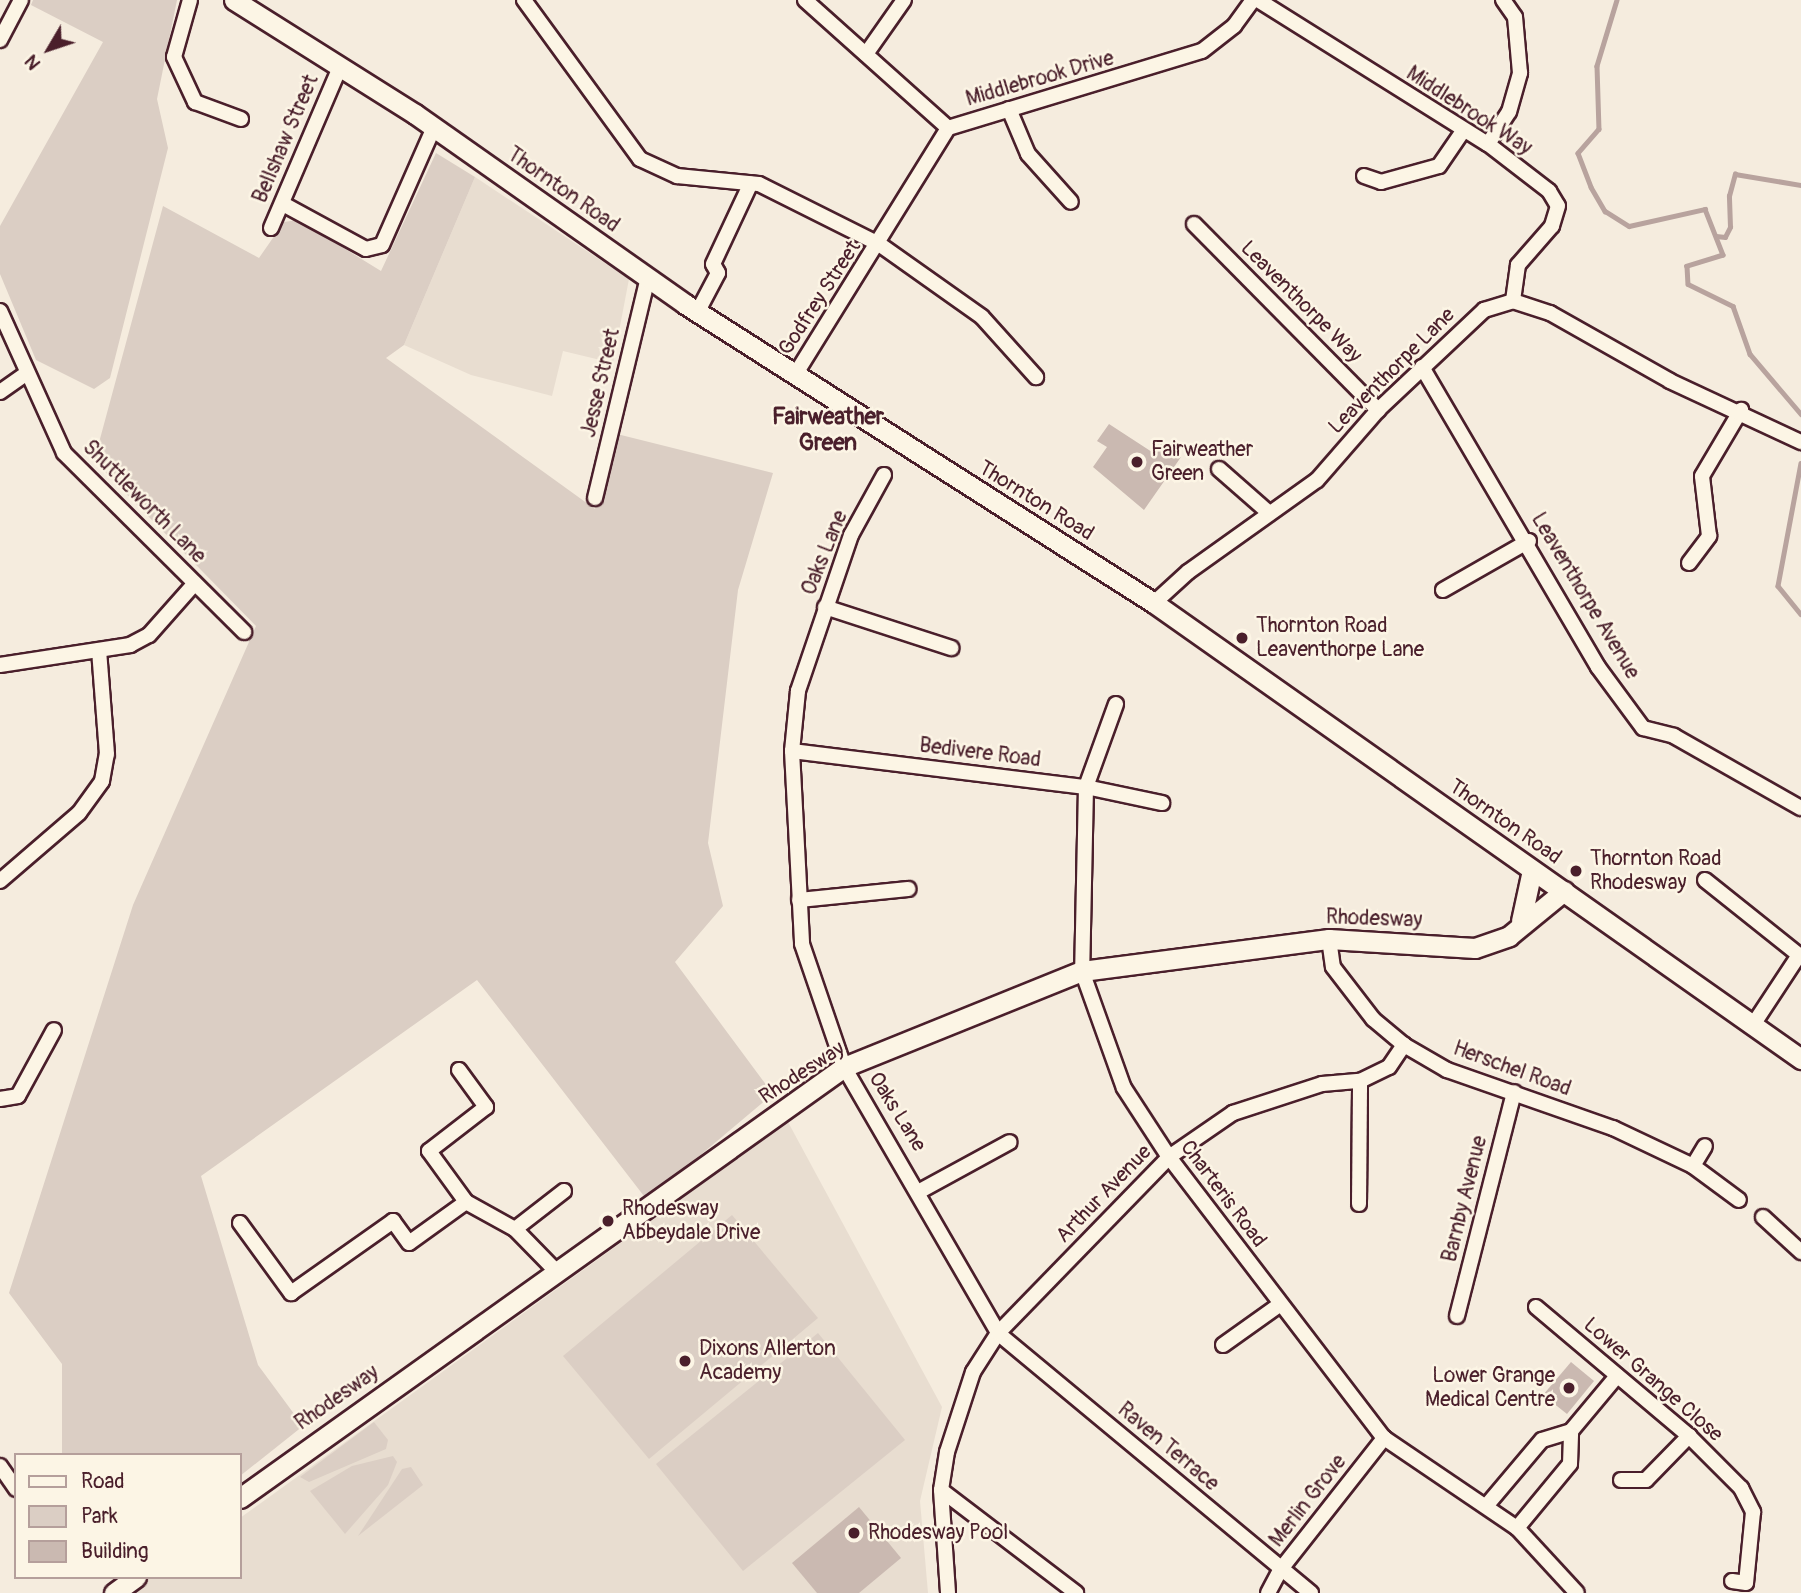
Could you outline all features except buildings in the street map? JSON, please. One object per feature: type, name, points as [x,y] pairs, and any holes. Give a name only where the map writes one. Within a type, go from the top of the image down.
[{"type":"main road","name":"Thornton Road","points":[[234,0],[434,127],[698,312],[1154,603],[1801,1059]]},
{"type":"main road","points":[[1521,921],[1532,870]]},
{"type":"main road","name":"Rhodesway","points":[[242,1497],[844,1067],[1082,971],[1329,939],[1475,948],[1509,936],[1521,921],[1564,891]]},
{"type":"main road","points":[[114,1593],[133,1579]]},
{"type":"street","points":[[0,40],[21,0]]},
{"type":"street","points":[[190,0],[174,57],[195,102],[241,119]]},
{"type":"street","points":[[524,0],[640,159],[677,176],[751,183],[879,244],[982,317],[1036,377]]},
{"type":"street","points":[[805,0],[948,128]]},
{"type":"street","points":[[866,54],[904,0]]},
{"type":"street","name":"Middlebrook Drive","points":[[879,244],[948,128],[1202,51],[1234,26],[1255,0]]},
{"type":"street","name":"Middlebrook Way","points":[[1255,0],[1488,144],[1549,191],[1558,206],[1552,226],[1518,265],[1513,301]]},
{"type":"street","points":[[1488,144],[1509,112],[1520,73],[1515,17],[1503,0]]},
{"type":"street","name":"Bellshaw Street","points":[[271,228],[340,67]]},
{"type":"street","points":[[1009,109],[1028,154],[1071,202]]},
{"type":"street","points":[[283,204],[366,249],[382,245],[434,127]]},
{"type":"street","points":[[1364,176],[1381,182],[1439,166],[1463,131]]},
{"type":"street","points":[[698,312],[719,273],[713,264],[751,183]]},
{"type":"street","name":"Leaventhorpe Way","points":[[1194,224],[1378,410]]},
{"type":"street","name":"Godfrey Street","points":[[795,375],[879,244]]},
{"type":"street","name":"Jesse Street","points":[[595,498],[648,278]]},
{"type":"street","points":[[1513,301],[1550,313],[1670,381],[1741,410],[1799,441]]},
{"type":"street","name":"Leaventhorpe Lane","points":[[1154,603],[1269,513],[1317,480],[1378,410],[1484,310],[1513,301]]},
{"type":"street","name":"Shuttleworth Lane","points":[[0,311],[64,453],[244,632]]},
{"type":"street","name":"Leaventhorpe Avenue","points":[[1422,367],[1529,541],[1598,667],[1643,728],[1674,736],[1801,808]]},
{"type":"street","points":[[0,392],[27,373]]},
{"type":"street","points":[[1689,563],[1709,536],[1702,476],[1741,410]]},
{"type":"street","points":[[1219,469],[1269,513]]},
{"type":"street","name":"Oaks Lane","points":[[884,475],[851,535],[798,691],[792,751],[802,944],[844,1067],[920,1191],[998,1333]]},
{"type":"street","points":[[1443,590],[1529,541]]},
{"type":"street","points":[[0,665],[99,650],[149,635],[195,583]]},
{"type":"street","points":[[825,607],[951,648]]},
{"type":"street","points":[[0,881],[79,813],[102,781],[107,754],[99,650]]},
{"type":"street","name":"Charteris Road","points":[[1116,704],[1086,787],[1082,971],[1124,1088],[1169,1157],[1279,1305],[1384,1438],[1487,1505],[1517,1528],[1577,1593]]},
{"type":"street","name":"Bedivere Road","points":[[792,751],[1086,787],[1162,803]]},
{"type":"street","points":[[1705,880],[1800,955],[1753,1025]]},
{"type":"street","points":[[799,900],[908,889]]},
{"type":"street","name":"Herschel Road","points":[[1329,939],[1333,967],[1373,1019],[1404,1045],[1447,1070],[1613,1128],[1693,1166],[1739,1200]]},
{"type":"street","points":[[0,1099],[18,1096],[54,1031]]},
{"type":"street","name":"Arthur Avenue","points":[[998,1333],[1169,1157],[1233,1113],[1322,1084],[1360,1082],[1389,1067],[1404,1045]]},
{"type":"street","points":[[459,1070],[486,1107],[429,1151],[466,1202],[515,1228],[558,1273]]},
{"type":"street","points":[[1360,1082],[1360,1204]]},
{"type":"street","name":"Barnby Avenue","points":[[1457,1317],[1514,1092]]},
{"type":"street","points":[[920,1191],[1010,1142]]},
{"type":"street","points":[[1693,1166],[1705,1146]]},
{"type":"street","points":[[515,1228],[564,1191]]},
{"type":"street","points":[[240,1223],[292,1293],[393,1221],[409,1243],[466,1202]]},
{"type":"street","points":[[1763,1217],[1801,1252]]},
{"type":"street","points":[[1223,1345],[1279,1305]]},
{"type":"street","name":"Lower Grange Close","points":[[1536,1307],[1689,1436],[1741,1488],[1754,1512],[1746,1583],[1731,1581]]},
{"type":"street","points":[[948,1593],[941,1490],[960,1405],[998,1333]]},
{"type":"street","name":"Raven Terrace","points":[[998,1333],[1311,1593]]},
{"type":"street","points":[[1487,1505],[1542,1440],[1571,1431],[1617,1376]]},
{"type":"street","points":[[1517,1528],[1570,1464],[1571,1431]]},
{"type":"street","points":[[1621,1480],[1646,1480],[1689,1436]]},
{"type":"street","name":"Merlin Grove","points":[[1268,1593],[1281,1569],[1384,1438]]},
{"type":"street","points":[[0,1466],[14,1486]]},
{"type":"street","points":[[941,1490],[1076,1593]]},
{"type":"shaded area","points":[[475,177],[629,279],[613,363],[563,351],[552,396],[471,375],[404,345]]},
{"type":"shaded area","name":"Dixons Allerton Academy","points":[[788,1122],[942,1407],[920,1501],[928,1593],[129,1593],[149,1579],[242,1579],[242,1517]]},
{"type":"green space","points":[[33,0],[177,0],[157,99],[168,148],[110,378],[94,389],[36,360],[0,274],[0,226],[103,42],[31,5]]},
{"type":"green space","points":[[436,153],[475,177],[404,345],[386,358],[595,509],[617,434],[773,473],[738,590],[708,843],[723,906],[675,962],[773,1094],[647,1200],[477,980],[201,1176],[258,1365],[303,1426],[242,1474],[242,1453],[62,1453],[62,1364],[9,1293],[133,905],[256,626],[94,461],[163,206],[259,258],[284,222],[298,220],[381,271]]},
{"type":"green space","points":[[732,1215],[818,1318],[649,1459],[563,1356]]},
{"type":"green space","points":[[818,1333],[905,1440],[743,1571],[656,1464]]},
{"type":"green space","points":[[374,1422],[388,1440],[386,1449],[309,1482],[300,1477]]},
{"type":"green space","points":[[393,1456],[397,1462],[388,1485],[345,1534],[310,1491],[352,1466]]},
{"type":"green space","points":[[411,1467],[423,1485],[358,1536],[402,1469]]},
{"type":"waterway","points":[[1617,0],[1597,66],[1599,129],[1578,153],[1591,187],[1605,211],[1629,226],[1705,209],[1723,255],[1687,266],[1688,284],[1733,306],[1750,354],[1801,414]]},
{"type":"waterway","points":[[1716,236],[1725,237],[1730,227],[1729,196],[1735,174],[1801,185]]},
{"type":"waterway","points":[[1801,463],[1778,586],[1801,614]]},
{"type":"place","name":"Fairweather Green","points":[[1137,462]]},
{"type":"place","name":"Thornton Road Leaventhorpe Lane","points":[[1242,638]]},
{"type":"place","name":"Thornton Road Rhodesway","points":[[1576,871]]},
{"type":"place","name":"Rhodesway Abbeydale Drive","points":[[608,1221]]},
{"type":"place","name":"Dixons Allerton Academy","points":[[685,1361]]},
{"type":"place","name":"Lower Grange Medical Centre","points":[[1569,1388]]},
{"type":"place","name":"Rhodesway Pool","points":[[854,1533]]},
{"type":"district","name":"Fairweather Green","points":[[828,430]]}]
